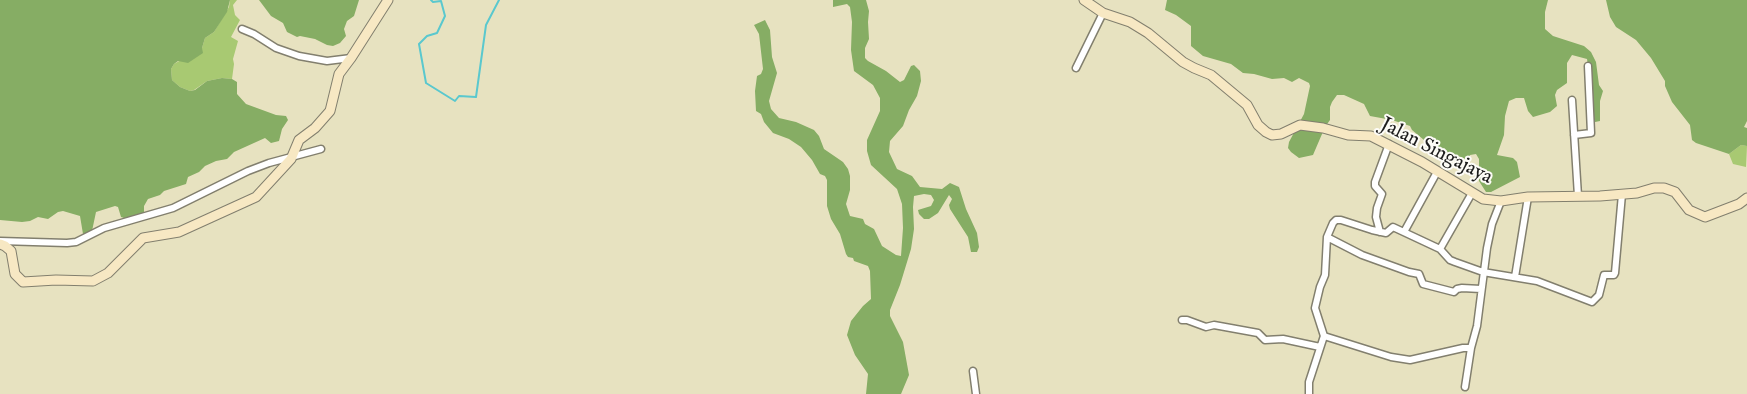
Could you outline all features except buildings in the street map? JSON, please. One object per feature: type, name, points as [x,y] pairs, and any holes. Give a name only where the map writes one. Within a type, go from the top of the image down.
[{"type":"street","points":[[0,243],[11,251],[15,274],[23,282],[56,280],[93,281],[108,273],[143,238],[179,232],[256,197],[291,158],[299,140],[315,128],[332,109],[336,79],[388,0]]},
{"type":"street","name":"Jalan Singajaya","points":[[1084,0],[1103,13],[1130,22],[1148,33],[1184,62],[1211,75],[1247,104],[1258,125],[1272,135],[1281,134],[1300,125],[1323,128],[1348,135],[1371,136],[1389,144],[1483,199],[1501,201],[1528,197],[1622,194],[1637,193],[1654,188],[1669,189],[1675,192],[1689,210],[1705,217],[1739,204],[1747,198]]},
{"type":"street","points":[[1076,68],[1103,13]]},
{"type":"street","points":[[242,29],[293,55],[327,61],[351,58]]},
{"type":"street","points":[[1574,135],[1591,133],[1588,66]]},
{"type":"street","points":[[1572,100],[1578,196]]},
{"type":"street","points":[[1380,232],[1376,217],[1382,194],[1375,186],[1375,182],[1389,144]]},
{"type":"street","points":[[0,243],[67,244],[76,242],[104,228],[174,208],[248,171],[269,163],[321,149]]},
{"type":"street","points":[[1404,232],[1437,172]]},
{"type":"street","points":[[1440,249],[1472,192]]},
{"type":"street","points":[[1309,394],[1309,382],[1324,336],[1315,308],[1325,275],[1327,237],[1333,223],[1341,220],[1386,233],[1392,227],[1440,249],[1450,260],[1483,272],[1536,281],[1592,302],[1601,288],[1604,275],[1614,275],[1615,273],[1622,194]]},
{"type":"street","points":[[1515,277],[1528,197]]},
{"type":"street","points":[[1465,387],[1471,348],[1477,326],[1483,272],[1492,224],[1501,201]]},
{"type":"street","points":[[1327,237],[1348,249],[1370,258],[1419,274],[1422,283],[1425,285],[1454,292],[1462,288],[1482,289]]},
{"type":"street","points":[[1182,320],[1206,327],[1214,325],[1258,333],[1265,340],[1283,339],[1320,347]]},
{"type":"street","points":[[1324,336],[1391,357],[1410,360],[1463,348],[1471,348]]},
{"type":"street","points":[[973,371],[976,394]]},
{"type":"green space","points":[[0,0],[230,0],[227,12],[214,32],[205,38],[202,48],[203,53],[188,63],[178,61],[174,64],[171,69],[172,80],[180,87],[190,91],[195,90],[207,81],[222,78],[232,79],[237,82],[237,94],[246,104],[276,115],[286,116],[288,120],[282,129],[279,141],[271,143],[265,138],[234,152],[227,159],[205,166],[199,172],[188,177],[186,184],[164,191],[160,195],[148,199],[144,206],[144,214],[124,218],[121,217],[118,207],[115,206],[96,212],[92,231],[83,234],[80,216],[63,211],[48,219],[38,217],[22,222],[0,220]]},
{"type":"green space","points":[[230,0],[237,0],[233,5],[235,15],[240,20],[231,37],[238,41],[233,59],[232,79],[222,78],[207,81],[190,91],[180,87],[172,80],[171,69],[174,64],[202,48],[205,38],[214,32],[229,7]]},
{"type":"green space","points":[[259,0],[359,0],[354,16],[347,21],[344,29],[346,36],[340,43],[333,46],[315,39],[297,37],[287,32],[283,23],[271,16]]},
{"type":"green space","points":[[833,0],[866,0],[869,11],[869,39],[865,48],[865,58],[868,61],[886,71],[900,82],[904,80],[911,66],[914,65],[920,71],[921,81],[917,96],[903,126],[890,141],[889,152],[897,169],[912,176],[920,187],[942,189],[950,183],[959,187],[977,233],[979,247],[977,252],[971,252],[968,237],[950,209],[949,205],[952,199],[949,195],[938,213],[929,219],[924,219],[918,210],[931,206],[934,200],[931,195],[914,196],[914,229],[911,249],[890,310],[890,316],[903,342],[909,375],[901,394],[866,394],[868,374],[855,355],[847,335],[851,321],[871,299],[870,271],[868,266],[854,261],[853,258],[848,257],[846,254],[840,234],[831,219],[827,206],[827,180],[825,176],[820,174],[812,160],[801,147],[789,139],[773,133],[764,122],[761,114],[756,111],[755,91],[757,76],[761,74],[763,69],[759,34],[754,25],[765,20],[770,30],[772,57],[777,73],[769,101],[771,109],[779,118],[796,122],[814,130],[819,136],[824,149],[843,162],[850,176],[850,190],[846,204],[850,216],[863,219],[865,224],[874,229],[882,246],[901,256],[902,204],[897,189],[871,165],[867,151],[867,140],[880,111],[880,98],[873,85],[854,71],[851,50],[852,22],[850,7],[847,4],[833,7]]},
{"type":"green space","points":[[1167,0],[1548,0],[1545,12],[1545,29],[1553,36],[1584,46],[1591,52],[1596,62],[1599,85],[1603,91],[1600,101],[1600,121],[1595,122],[1592,117],[1587,59],[1572,55],[1567,63],[1567,83],[1557,90],[1555,95],[1557,106],[1550,112],[1533,117],[1528,111],[1524,98],[1516,98],[1509,101],[1505,116],[1504,135],[1497,155],[1513,158],[1517,162],[1520,177],[1491,192],[1486,192],[1479,181],[1479,159],[1476,154],[1470,155],[1468,160],[1444,151],[1433,152],[1427,150],[1424,140],[1410,126],[1370,116],[1364,104],[1344,95],[1337,95],[1332,102],[1330,120],[1313,155],[1299,158],[1288,148],[1289,142],[1304,114],[1309,83],[1299,78],[1292,82],[1284,78],[1272,79],[1243,73],[1231,64],[1203,56],[1191,46],[1191,26],[1176,15],[1165,10]]},
{"type":"green space","points":[[1606,0],[1747,0],[1747,121],[1744,127],[1747,128],[1747,146],[1741,145],[1729,154],[1692,140],[1690,125],[1672,102],[1665,86],[1665,81],[1651,58],[1636,40],[1616,27],[1610,17]]},
{"type":"green space","points":[[1741,145],[1747,146],[1746,167],[1733,164],[1729,154]]},
{"type":"waterway","points":[[431,0],[433,2],[441,1],[445,16],[437,33],[427,36],[419,44],[426,83],[455,101],[459,96],[476,97],[486,25],[499,0]]}]
